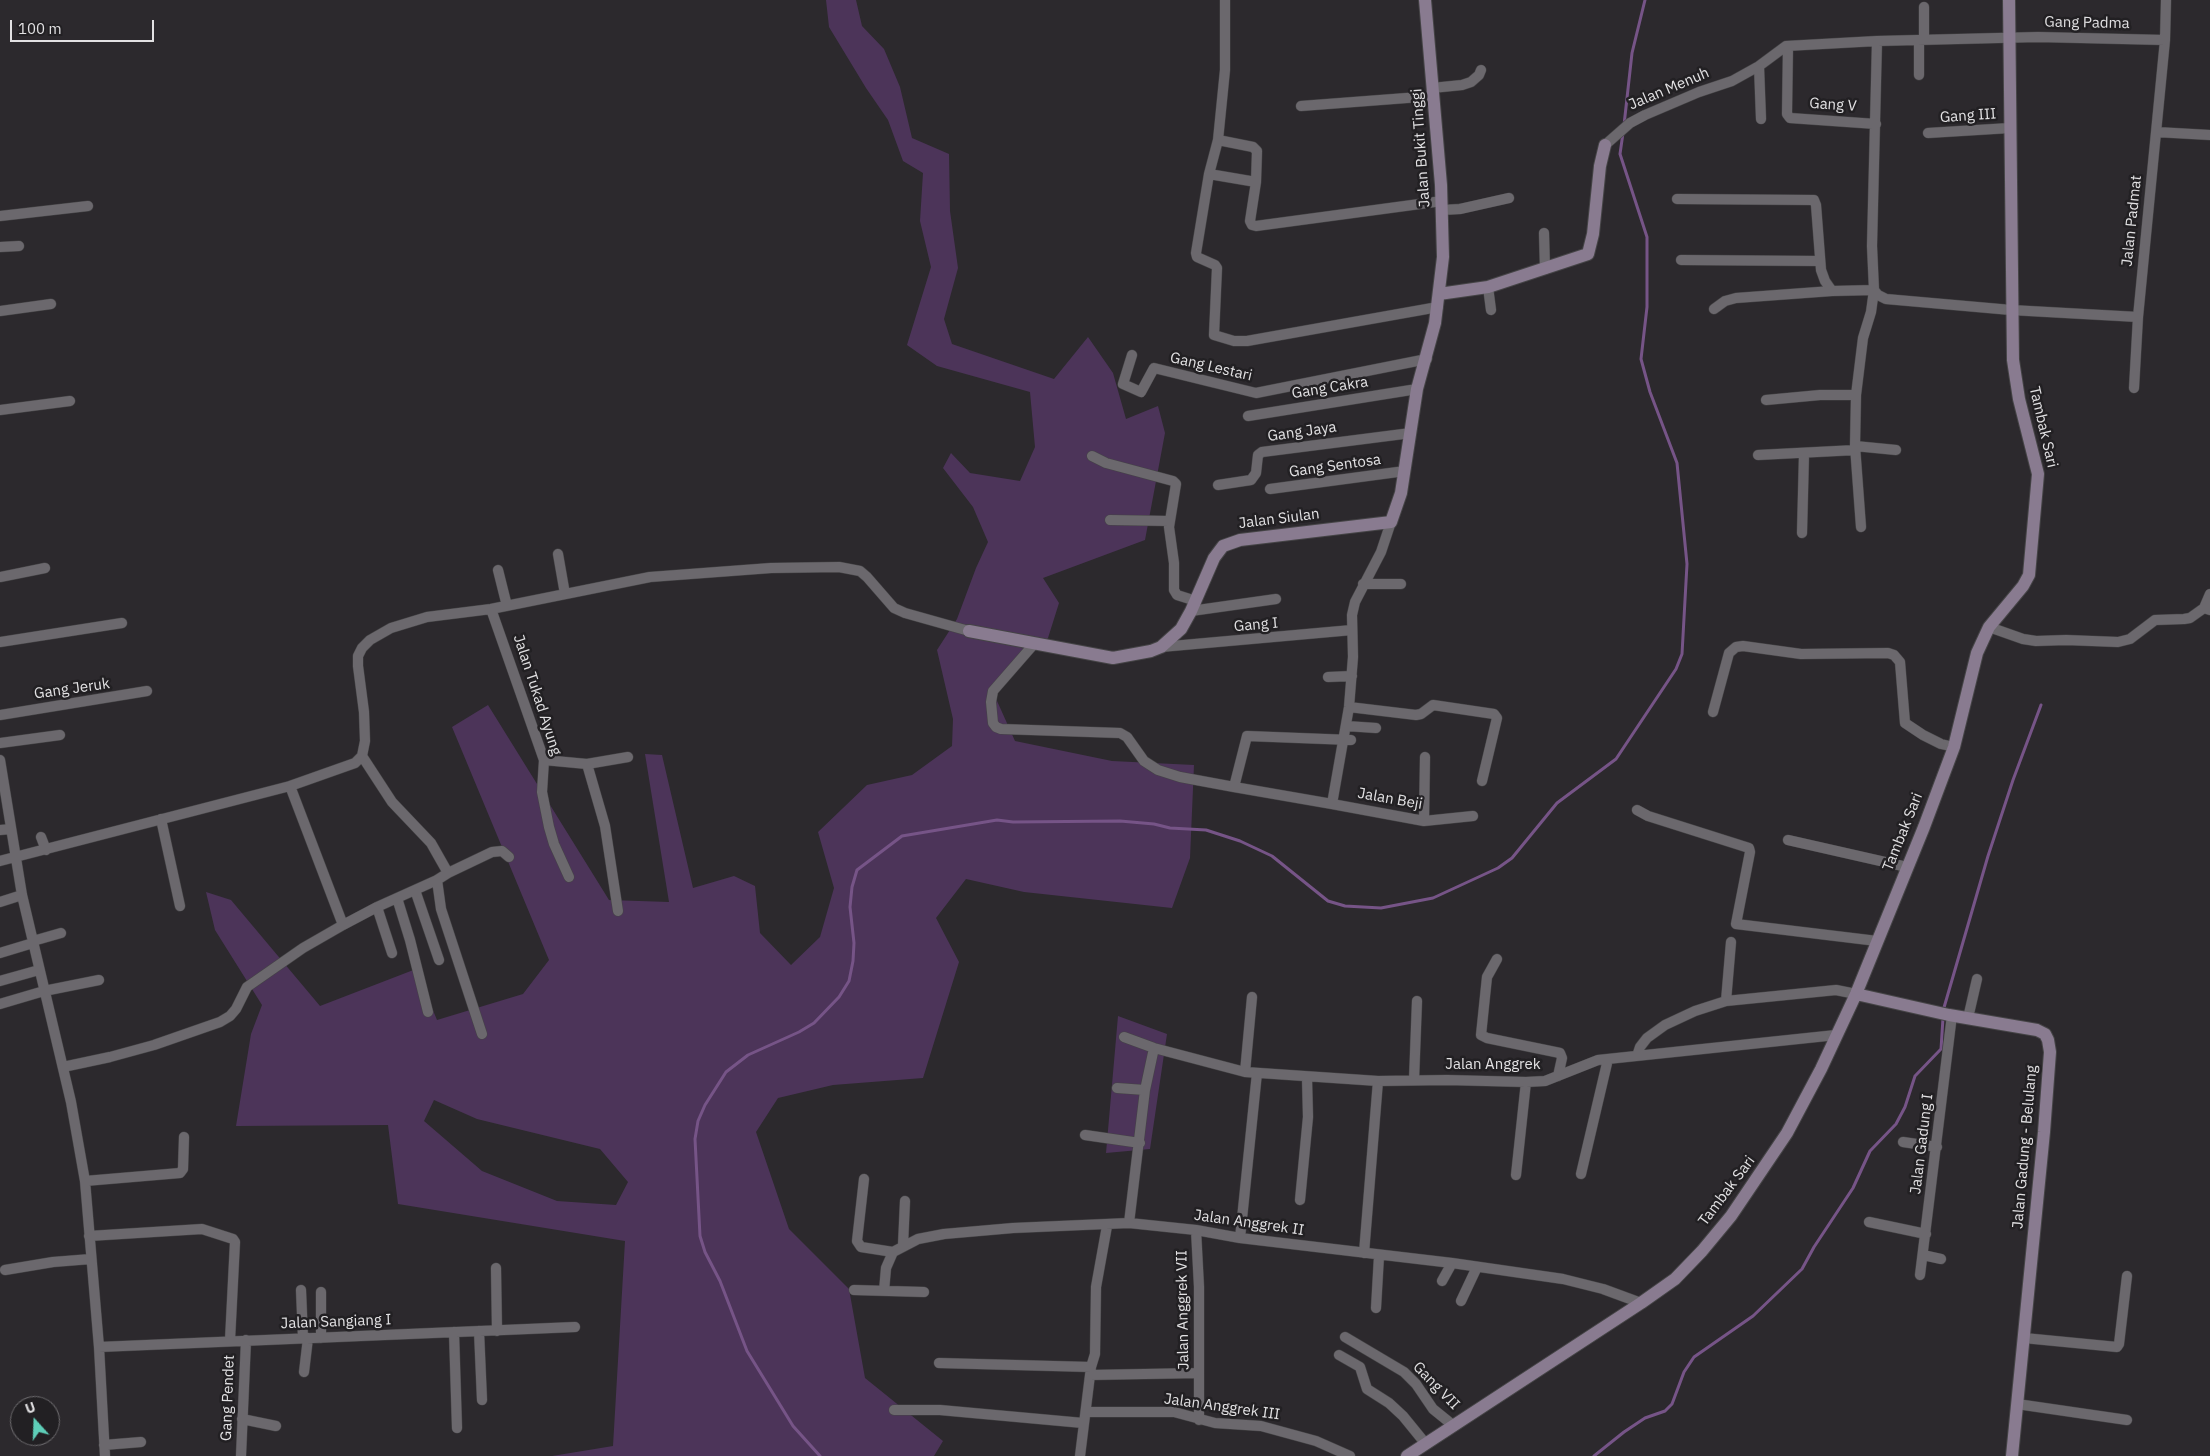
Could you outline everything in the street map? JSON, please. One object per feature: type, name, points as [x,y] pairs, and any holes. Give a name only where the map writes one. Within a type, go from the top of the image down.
[{"type":"street","points":[[1225,0],[1225,70],[1218,140],[1209,174],[1196,253],[1197,257],[1215,265],[1217,268],[1213,330],[1216,337],[1234,341],[1247,341],[1438,308]]},
{"type":"street","name":"Jalan Bukit Tinggi","points":[[1425,0],[1442,205],[1443,257],[1439,294]]},
{"type":"street","name":"Tambak Sari","points":[[1407,1456],[1641,1304],[1675,1279],[1702,1251],[1731,1216],[1787,1132],[1821,1069],[1856,994],[1954,747],[1977,653],[1989,628],[2023,586],[2028,575],[2038,474],[2016,386],[2011,310],[2009,0]]},
{"type":"street","name":"Jalan Padmat","points":[[2134,388],[2138,318],[2165,40],[2166,0]]},
{"type":"street","points":[[1919,75],[1924,7]]},
{"type":"street","name":"Gang Padma","points":[[2009,39],[2083,37],[2165,40]]},
{"type":"street","name":"Jalan Menuh","points":[[1439,294],[1488,287],[1588,254],[1593,234],[1600,166],[1605,144],[1630,123],[1699,92],[1732,81],[1759,66],[1783,47],[1877,41],[2009,39]]},
{"type":"street","points":[[1861,527],[1856,448],[1856,395],[1863,338],[1871,312],[1874,290],[1872,246],[1877,41]]},
{"type":"street","name":"Gang V","points":[[1788,46],[1788,116],[1876,124]]},
{"type":"street","points":[[1759,66],[1761,119]]},
{"type":"street","points":[[1301,106],[1433,92],[1471,82],[1479,75],[1480,70]]},
{"type":"street","name":"Gang III","points":[[1928,133],[2010,128]]},
{"type":"street","points":[[2156,132],[2210,135]]},
{"type":"street","points":[[1218,140],[1255,148],[1257,151],[1256,182],[1250,221],[1252,225],[1256,226],[1442,205],[1460,209],[1509,198]]},
{"type":"street","points":[[1209,174],[1256,182]]},
{"type":"street","points":[[1677,199],[1814,200],[1816,204],[1822,276],[1832,291]]},
{"type":"street","points":[[0,216],[88,206]]},
{"type":"street","points":[[1544,233],[1545,269]]},
{"type":"street","points":[[0,247],[19,246]]},
{"type":"street","points":[[1681,260],[1820,261]]},
{"type":"street","points":[[1488,287],[1492,310]]},
{"type":"street","points":[[1714,309],[1736,298],[1874,290],[1886,300],[2138,318]]},
{"type":"street","points":[[1332,804],[1347,739],[1346,726],[1352,676],[1352,630],[1355,602],[1380,552],[1400,500],[1417,389],[1427,359],[1438,308],[1439,294]]},
{"type":"street","points":[[0,311],[51,304]]},
{"type":"street","name":"Gang Lestari","points":[[1132,355],[1123,384],[1141,392],[1154,368],[1256,393],[1427,359]]},
{"type":"street","name":"Gang Cakra","points":[[1248,416],[1417,389]]},
{"type":"street","points":[[1766,400],[1820,395],[1856,395]]},
{"type":"street","points":[[0,410],[70,401]]},
{"type":"street","name":"Gang Jaya","points":[[1218,485],[1251,480],[1256,472],[1258,455],[1262,452],[1411,433]]},
{"type":"street","points":[[1758,455],[1804,454],[1856,448],[1896,450]]},
{"type":"street","points":[[1802,533],[1804,454]]},
{"type":"street","points":[[1092,456],[1106,463],[1174,482],[1177,490],[1169,521],[1175,593],[1193,606],[1276,599]]},
{"type":"street","name":"Gang Sentosa","points":[[1270,489],[1405,471]]},
{"type":"street","points":[[1110,520],[1169,521]]},
{"type":"street","name":"Jalan Siulan","points":[[969,631],[1113,658],[1151,651],[1161,647],[1181,629],[1219,550],[1231,542],[1391,522]]},
{"type":"street","points":[[558,554],[565,594]]},
{"type":"street","points":[[448,873],[431,843],[392,802],[362,756],[365,728],[358,656],[362,648],[379,634],[417,620],[492,609],[625,580],[771,568],[839,567],[851,568],[867,577],[894,608],[905,613],[969,631]]},
{"type":"street","points":[[0,577],[45,568]]},
{"type":"street","points":[[498,570],[507,606]]},
{"type":"street","points":[[1363,584],[1401,584]]},
{"type":"street","points":[[1989,628],[2023,640],[2118,642],[2130,639],[2155,620],[2190,618],[2207,609],[2210,594]]},
{"type":"street","name":"Jalan Tukad Ayung","points":[[492,609],[544,760],[542,792],[548,827],[569,877]]},
{"type":"street","points":[[0,642],[122,623]]},
{"type":"street","name":"Gang I","points":[[1161,647],[1352,630]]},
{"type":"street","name":"Jalan Beji","points":[[1034,644],[993,691],[991,702],[996,727],[1001,729],[1120,732],[1128,737],[1144,761],[1158,770],[1180,777],[1424,821],[1473,816]]},
{"type":"street","points":[[1713,712],[1729,653],[1736,647],[1743,646],[1801,654],[1888,653],[1894,655],[1900,662],[1905,723],[1923,736],[1941,744],[1954,747]]},
{"type":"street","points":[[1328,677],[1352,676]]},
{"type":"street","name":"Gang Jeruk","points":[[0,715],[147,691]]},
{"type":"street","points":[[1349,707],[1416,716],[1433,705],[1494,714],[1497,718],[1482,781]]},
{"type":"street","points":[[1346,726],[1376,728]]},
{"type":"street","points":[[0,743],[60,735]]},
{"type":"street","points":[[1234,788],[1247,736],[1347,739]]},
{"type":"street","points":[[0,861],[290,786],[352,764],[362,756]]},
{"type":"street","points":[[1424,821],[1425,756]]},
{"type":"street","points":[[544,760],[587,764],[628,757]]},
{"type":"street","points":[[0,760],[5,829],[15,858],[22,896],[24,922],[33,942],[63,1066],[85,1181],[99,1346],[105,1451],[141,1442]]},
{"type":"street","points":[[587,764],[605,826],[618,910]]},
{"type":"street","points":[[290,786],[343,925]]},
{"type":"street","points":[[1637,810],[1648,816],[1749,848],[1750,852],[1736,924],[1877,941]]},
{"type":"street","points":[[161,819],[180,906]]},
{"type":"street","points":[[41,837],[46,850]]},
{"type":"street","points":[[1788,840],[1907,867]]},
{"type":"street","points":[[63,1066],[110,1057],[154,1045],[220,1022],[230,1016],[236,1009],[247,987],[303,948],[343,925],[376,907],[498,851],[502,851],[509,857]]},
{"type":"street","points":[[437,880],[441,910],[482,1034]]},
{"type":"street","points":[[415,890],[439,960]]},
{"type":"street","points":[[0,902],[22,896]]},
{"type":"street","points":[[397,898],[410,940],[428,1012]]},
{"type":"street","points":[[376,907],[392,953]]},
{"type":"street","points":[[0,953],[61,933]]},
{"type":"street","points":[[1726,1001],[1731,942]]},
{"type":"street","points":[[1497,959],[1487,978],[1481,1034],[1487,1038],[1560,1053],[1562,1058],[1558,1076]]},
{"type":"street","points":[[0,981],[39,970]]},
{"type":"street","points":[[1968,1018],[1977,979]]},
{"type":"street","points":[[0,1004],[44,991],[98,980]]},
{"type":"street","points":[[1637,1056],[1640,1047],[1647,1038],[1665,1026],[1694,1012],[1726,1001],[1836,990],[1856,994]]},
{"type":"street","name":"Jalan Gadung - Belulang","points":[[1856,994],[1951,1015],[2037,1030],[2045,1034],[2050,1046],[2012,1456]]},
{"type":"street","points":[[1245,1072],[1252,997]]},
{"type":"street","points":[[1414,1080],[1417,1002]]},
{"type":"street","name":"Jalan Gadung I","points":[[1920,1275],[1951,1015]]},
{"type":"street","name":"Jalan Anggrek","points":[[1124,1037],[1154,1048],[1245,1072],[1378,1082],[1414,1080],[1526,1082],[1544,1081],[1582,1065],[1608,1059],[1836,1035]]},
{"type":"street","points":[[1129,1223],[1145,1090],[1154,1048]]},
{"type":"street","points":[[1581,1174],[1608,1059]]},
{"type":"street","points":[[1240,1238],[1252,1143],[1258,1073]]},
{"type":"street","points":[[1300,1200],[1308,1118],[1308,1078]]},
{"type":"street","points":[[1364,1253],[1378,1082]]},
{"type":"street","points":[[1516,1175],[1526,1082]]},
{"type":"street","points":[[1117,1088],[1145,1090]]},
{"type":"street","points":[[1085,1135],[1140,1143]]},
{"type":"street","points":[[85,1181],[180,1173],[184,1169],[184,1137]]},
{"type":"street","points":[[1903,1142],[1936,1147]]},
{"type":"street","points":[[864,1179],[857,1241],[862,1247],[893,1252],[886,1268],[884,1292]]},
{"type":"street","points":[[903,1245],[905,1201]]},
{"type":"street","points":[[1870,1222],[1926,1234]]},
{"type":"street","name":"Jalan Anggrek II","points":[[893,1252],[903,1245],[918,1239],[944,1234],[1012,1228],[1107,1226],[1129,1223],[1196,1230],[1240,1238],[1379,1256],[1452,1263],[1563,1279],[1603,1289],[1641,1304]]},
{"type":"street","points":[[1080,1456],[1095,1354],[1096,1287],[1107,1226]]},
{"type":"street","points":[[89,1236],[202,1229],[233,1239],[235,1242],[230,1340]]},
{"type":"street","name":"Jalan Anggrek VII","points":[[1196,1230],[1199,1420]]},
{"type":"street","points":[[1923,1255],[1941,1259]]},
{"type":"street","points":[[1376,1308],[1379,1256]]},
{"type":"street","points":[[5,1270],[53,1262],[91,1259]]},
{"type":"street","points":[[1442,1281],[1452,1263]]},
{"type":"street","points":[[1461,1301],[1477,1267]]},
{"type":"street","points":[[496,1268],[497,1331]]},
{"type":"street","points":[[2024,1338],[2117,1346],[2119,1344],[2127,1276]]},
{"type":"street","points":[[301,1290],[305,1338],[304,1372]]},
{"type":"street","points":[[854,1290],[924,1292]]},
{"type":"street","points":[[321,1292],[321,1338]]},
{"type":"street","name":"Jalan Sangiang I","points":[[99,1346],[575,1327]]},
{"type":"street","points":[[478,1331],[482,1400]]},
{"type":"street","points":[[454,1332],[457,1428]]},
{"type":"street","name":"Gang VII","points":[[1345,1337],[1404,1372],[1416,1384],[1433,1409],[1454,1426]]},
{"type":"street","name":"Gang Pendet","points":[[241,1456],[246,1340]]},
{"type":"street","points":[[1339,1355],[1360,1368],[1363,1373],[1365,1387],[1403,1416],[1426,1443]]},
{"type":"street","points":[[939,1363],[1091,1371],[1199,1373]]},
{"type":"street","points":[[2017,1404],[2127,1420]]},
{"type":"street","points":[[894,1410],[940,1410],[1084,1423]]},
{"type":"street","name":"Jalan Anggrek III","points":[[1086,1412],[1174,1412],[1215,1423],[1260,1426],[1316,1441],[1350,1456]]},
{"type":"street","points":[[242,1419],[276,1426]]},
{"type":"shaded area","points":[[826,0],[856,0],[862,26],[884,49],[900,87],[912,138],[949,154],[950,211],[958,268],[944,319],[952,344],[1054,379],[1088,337],[1113,373],[1126,419],[1158,406],[1165,433],[1145,540],[1043,578],[1059,603],[1048,638],[993,692],[1015,741],[1112,761],[1194,765],[1190,858],[1172,908],[1024,892],[966,879],[936,918],[959,962],[923,1078],[833,1085],[778,1098],[756,1132],[789,1229],[849,1289],[865,1378],[943,1441],[934,1456],[552,1456],[613,1446],[625,1241],[398,1204],[388,1125],[236,1126],[251,1034],[262,1005],[215,930],[206,892],[231,900],[320,1006],[416,969],[437,1020],[523,994],[549,960],[452,727],[488,705],[609,900],[669,902],[645,754],[662,755],[693,888],[734,876],[755,886],[760,933],[791,965],[820,937],[834,888],[818,832],[867,785],[912,775],[952,746],[953,719],[937,650],[957,619],[988,542],[973,507],[943,468],[951,453],[970,473],[1020,481],[1035,447],[1030,392],[937,366],[907,345],[931,267],[920,221],[923,173],[903,161],[888,120],[829,27]],"holes":[[[434,1100],[477,1119],[600,1149],[628,1182],[616,1205],[557,1201],[482,1171],[424,1121]]]},
{"type":"shaded area","points":[[1118,1016],[1167,1034],[1150,1149],[1106,1153]]},
{"type":"waterway","points":[[1624,125],[1632,53],[1645,0]]},
{"type":"waterway","points":[[820,1456],[793,1426],[747,1351],[720,1281],[705,1252],[700,1236],[695,1139],[698,1121],[705,1105],[726,1072],[748,1055],[799,1032],[814,1023],[839,997],[849,981],[854,943],[850,907],[852,887],[857,870],[902,836],[997,820],[1013,822],[1120,821],[1154,824],[1170,828],[1206,830],[1240,841],[1272,856],[1328,901],[1345,906],[1381,908],[1433,898],[1498,868],[1512,858],[1557,803],[1616,759],[1676,669],[1682,654],[1687,564],[1677,463],[1650,392],[1641,359],[1647,307],[1647,237],[1620,154],[1623,133]]},
{"type":"waterway","points":[[1943,1011],[1988,856],[2013,780],[2041,705]]},
{"type":"waterway","points":[[1594,1456],[1645,1418],[1665,1411],[1672,1404],[1684,1372],[1694,1357],[1753,1316],[1802,1269],[1814,1247],[1853,1188],[1870,1151],[1896,1124],[1905,1107],[1915,1076],[1941,1049],[1943,1018]]}]
